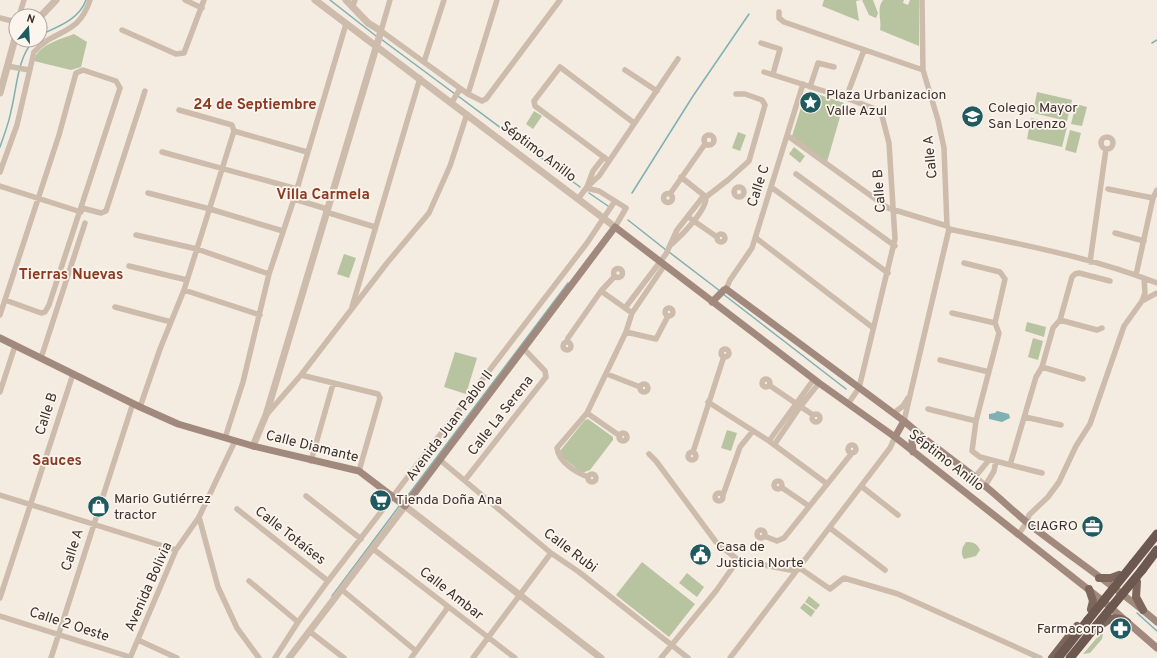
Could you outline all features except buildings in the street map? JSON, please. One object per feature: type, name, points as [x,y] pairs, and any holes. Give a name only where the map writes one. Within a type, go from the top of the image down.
[{"type":"highway","points":[[1058,658],[1157,534]]},
{"type":"highway","points":[[1070,658],[1100,625],[1157,550]]},
{"type":"main road","name":"Séptimo Anillo","points":[[616,227],[662,264],[816,381],[895,437],[1089,590],[1095,604]]},
{"type":"main road","name":"Avenida Juan Pablo II","points":[[400,502],[440,460],[616,227]]},
{"type":"main road","name":"Séptimo Anillo","points":[[723,291],[894,413],[924,439],[975,477]]},
{"type":"main road","points":[[712,302],[723,291]]},
{"type":"main road","name":"Calle Diamante","points":[[0,338],[140,407],[192,428],[311,461],[359,471],[400,502]]},
{"type":"main road","points":[[895,437],[904,421]]},
{"type":"main road","points":[[913,452],[911,444],[913,439],[917,437],[924,439]]},
{"type":"main road","name":"Séptimo Anillo","points":[[985,486],[1027,522],[1100,578],[1115,580]]},
{"type":"main road","points":[[1052,658],[1157,527]]},
{"type":"main road","points":[[1075,658],[1100,625],[1128,594],[1157,557]]},
{"type":"main road","points":[[1100,578],[1110,578],[1115,580],[1118,588],[1128,594],[1157,622]]},
{"type":"main road","points":[[1137,582],[1136,597],[1143,610]]},
{"type":"main road","points":[[1089,590],[1095,604]]},
{"type":"main road","points":[[1095,604],[1104,604],[1112,613],[1127,622]]},
{"type":"main road","points":[[1100,625],[1114,618],[1123,619],[1157,648]]},
{"type":"street","points":[[48,8],[56,0]]},
{"type":"street","points":[[0,172],[17,125],[28,70],[32,58],[38,48],[77,24],[86,12],[90,0]]},
{"type":"street","points":[[185,0],[202,8]]},
{"type":"street","points":[[122,30],[176,54],[184,53],[204,0]]},
{"type":"street","name":"Séptimo Anillo","points":[[315,0],[346,24],[424,62],[456,96],[467,114],[616,227]]},
{"type":"street","name":"Séptimo Anillo","points":[[346,0],[354,3],[378,39],[420,78],[456,96],[468,94],[479,100],[486,99],[560,0]]},
{"type":"street","points":[[253,446],[266,415],[390,0]]},
{"type":"street","points":[[424,62],[444,0]]},
{"type":"street","points":[[468,94],[497,0]]},
{"type":"street","name":"Calle A","points":[[904,421],[908,398],[948,228],[944,148],[938,120],[922,70],[922,0]]},
{"type":"street","points":[[779,12],[779,18],[781,21],[922,70]]},
{"type":"street","points":[[225,438],[243,382],[270,274],[346,24]]},
{"type":"street","points":[[761,43],[780,49],[773,74]]},
{"type":"street","points":[[0,93],[11,48]]},
{"type":"street","points":[[846,98],[864,50]]},
{"type":"street","points":[[586,187],[596,180],[678,59]]},
{"type":"street","points":[[810,87],[818,63],[834,67]]},
{"type":"street","points":[[609,161],[534,105],[534,101],[558,68],[561,68],[634,123]]},
{"type":"street","points":[[5,70],[28,70]]},
{"type":"street","points":[[0,315],[60,134],[74,77],[76,73],[83,70],[114,80],[118,83],[120,88],[47,310],[41,313],[5,300]]},
{"type":"street","points":[[626,70],[657,91]]},
{"type":"street","name":"Calle B","points":[[764,72],[846,98],[878,110],[882,116],[889,144],[894,246],[888,273],[872,327],[859,388]]},
{"type":"street","points":[[351,311],[420,78]]},
{"type":"street","name":"Calle C","points":[[723,291],[750,254],[803,84]]},
{"type":"street","points":[[0,186],[81,210],[104,213],[106,211],[145,90]]},
{"type":"street","points":[[588,477],[576,472],[561,459],[557,448],[587,413],[626,332],[632,312],[662,264],[677,230],[702,198],[706,197],[728,180],[749,161],[765,105],[762,100],[745,94],[736,94]]},
{"type":"street","points":[[140,407],[160,349],[184,290],[234,132],[232,125],[178,110]]},
{"type":"street","points":[[266,415],[301,375],[429,213],[450,166],[467,114]]},
{"type":"street","points":[[234,132],[307,152]]},
{"type":"street","points":[[788,136],[883,205],[893,209],[948,228],[1090,262],[1136,275],[1157,283]]},
{"type":"street","points":[[670,194],[705,144]]},
{"type":"street","points":[[1090,262],[1106,149]]},
{"type":"street","points":[[162,152],[297,189]]},
{"type":"street","points":[[578,199],[586,187],[593,171],[604,157]]},
{"type":"street","points":[[796,174],[894,246]]},
{"type":"street","points":[[681,177],[706,197]]},
{"type":"street","points":[[728,180],[736,189]]},
{"type":"street","points":[[586,187],[599,191],[626,208],[616,227]]},
{"type":"street","points":[[771,187],[888,273]]},
{"type":"street","points":[[1108,189],[1153,198]]},
{"type":"street","points":[[1136,275],[1153,198],[1157,190]]},
{"type":"street","points":[[148,193],[210,209],[283,231]]},
{"type":"street","points":[[671,246],[684,234],[707,201],[706,197]]},
{"type":"street","points":[[294,198],[375,227]]},
{"type":"street","points":[[275,658],[298,622],[361,539],[400,502],[615,201]]},
{"type":"street","points":[[687,217],[717,237]]},
{"type":"street","points":[[41,358],[85,223]]},
{"type":"street","points":[[1115,233],[1144,241]]},
{"type":"street","points":[[136,235],[197,249],[270,274]]},
{"type":"street","points":[[756,238],[872,327]]},
{"type":"street","points":[[964,263],[1000,272],[1005,276],[995,323],[999,334],[976,420],[972,451],[977,456],[989,460],[1042,474]]},
{"type":"street","points":[[625,308],[662,264]]},
{"type":"street","points":[[129,266],[186,280]]},
{"type":"street","points":[[1010,465],[1036,377],[1042,367],[1053,328],[1060,320],[1075,274],[1110,281]]},
{"type":"street","points":[[567,342],[568,338],[601,291],[615,276]]},
{"type":"street","points":[[1018,535],[1027,522],[1029,515],[1048,497],[1059,482],[1076,446],[1090,424],[1102,384],[1111,367],[1120,333],[1142,301],[1145,293],[1144,278]]},
{"type":"street","points":[[184,290],[260,315]]},
{"type":"street","points":[[601,291],[632,312]]},
{"type":"street","points":[[1142,301],[1157,293]]},
{"type":"street","points":[[115,307],[171,322]]},
{"type":"street","points":[[952,313],[995,323]]},
{"type":"street","points":[[626,332],[656,339],[668,316]]},
{"type":"street","points":[[1060,320],[1097,330],[1102,328]]},
{"type":"street","points":[[0,392],[15,346]]},
{"type":"street","name":"Calle La Serena","points":[[465,480],[546,377],[545,371],[524,349]]},
{"type":"street","points":[[693,452],[724,356]]},
{"type":"street","points":[[940,360],[989,372]]},
{"type":"street","points":[[1042,367],[1082,379]]},
{"type":"street","name":"Calle B","points":[[0,598],[72,374]]},
{"type":"street","points":[[607,374],[640,387]]},
{"type":"street","points":[[301,375],[378,394],[380,398],[359,471]]},
{"type":"street","points":[[769,441],[816,381]]},
{"type":"street","points":[[311,461],[333,384]]},
{"type":"street","points":[[769,385],[813,415]]},
{"type":"street","points":[[848,404],[859,388]]},
{"type":"street","points":[[894,413],[903,406],[908,398]]},
{"type":"street","points":[[708,402],[752,432],[769,441],[826,483]]},
{"type":"street","name":"Calle A","points":[[51,658],[133,403]]},
{"type":"street","points":[[774,445],[798,405]]},
{"type":"street","points":[[928,409],[976,420]]},
{"type":"street","points":[[587,413],[620,436]]},
{"type":"street","points":[[1025,417],[1061,425]]},
{"type":"street","points":[[723,496],[740,447],[752,432]]},
{"type":"street","points":[[730,658],[890,448],[895,437]]},
{"type":"street","name":"Avenida Bolivia","points":[[130,658],[176,550],[199,517],[236,441]]},
{"type":"street","points":[[764,536],[777,541],[784,538],[826,483],[852,453]]},
{"type":"street","points":[[649,454],[656,461],[716,542],[738,560],[797,570],[801,569],[830,589],[844,578],[898,594],[1040,658]]},
{"type":"street","name":"Calle Rubi","points":[[440,460],[551,553],[579,572],[688,658]]},
{"type":"street","points":[[975,477],[989,460]]},
{"type":"street","points":[[985,486],[994,471],[996,461]]},
{"type":"street","name":"Séptimo Anillo","points":[[975,477],[985,486]]},
{"type":"street","points":[[861,486],[898,515]]},
{"type":"street","points":[[781,487],[809,506]]},
{"type":"street","points":[[0,495],[93,526],[176,550]]},
{"type":"street","points":[[306,496],[361,539]]},
{"type":"street","name":"Avenida Juan Pablo II","points":[[289,658],[372,548],[400,502]]},
{"type":"street","name":"Calle Diamante","points":[[400,502],[601,658]]},
{"type":"street","name":"Calle Totaíses","points":[[237,509],[328,581]]},
{"type":"street","points":[[199,517],[218,587],[238,628],[259,658]]},
{"type":"street","points":[[830,528],[885,570]]},
{"type":"street","name":"Calle Ambar","points":[[372,548],[515,658]]},
{"type":"street","points":[[473,658],[519,594],[551,553]]},
{"type":"street","points":[[661,658],[716,591],[738,560]]},
{"type":"street","points":[[249,581],[298,622]]},
{"type":"street","points":[[341,589],[416,651]]},
{"type":"street","points":[[411,658],[446,610],[447,606]]},
{"type":"street","name":"Calle 2 Oeste","points":[[0,616],[59,633],[130,658]]},
{"type":"street","points":[[309,631],[344,658]]},
{"type":"street","points":[[138,640],[177,658]]},
{"type":"green space","points":[[824,0],[861,0],[856,1],[859,21],[822,6]]},
{"type":"green space","points":[[862,0],[873,0],[878,13],[876,18],[869,15]]},
{"type":"green space","points":[[883,0],[904,0],[903,3],[908,5],[910,0],[919,0],[919,46],[880,30],[880,7]]},
{"type":"green space","points":[[74,34],[87,42],[81,67],[71,70],[34,61],[36,55],[40,51],[44,48],[48,48],[48,45]]},
{"type":"green space","points":[[811,92],[844,103],[827,162],[792,136],[805,95]]},
{"type":"green space","points":[[1037,92],[1072,100],[1067,121],[1033,113]]},
{"type":"green space","points":[[1076,104],[1087,107],[1082,126],[1071,124]]},
{"type":"green space","points":[[534,111],[542,116],[533,129],[526,124]]},
{"type":"green space","points":[[1031,118],[1067,127],[1062,147],[1027,139]]},
{"type":"green space","points":[[1070,130],[1081,133],[1076,153],[1065,150]]},
{"type":"green space","points":[[738,132],[746,135],[740,151],[732,148]]},
{"type":"green space","points":[[794,147],[805,156],[800,163],[789,154]]},
{"type":"green space","points":[[344,254],[356,258],[349,278],[337,274]]},
{"type":"green space","points":[[1027,322],[1046,327],[1044,337],[1025,331]]},
{"type":"green space","points":[[1033,338],[1043,341],[1038,360],[1028,357]]},
{"type":"green space","points":[[455,352],[477,358],[466,394],[444,387]]},
{"type":"green space","points":[[588,419],[613,437],[613,440],[590,470],[582,473],[560,455],[560,451],[585,420]]},
{"type":"green space","points":[[727,430],[737,433],[731,451],[721,448]]},
{"type":"green space","points":[[966,542],[976,544],[978,546],[980,550],[976,556],[964,559],[962,550]]},
{"type":"green space","points":[[642,562],[695,604],[669,637],[616,595]]},
{"type":"green space","points":[[687,573],[704,587],[697,597],[679,583]]},
{"type":"green space","points":[[809,596],[820,605],[816,610],[805,602]]},
{"type":"green space","points":[[804,603],[815,611],[811,617],[800,608]]},
{"type":"green space","points":[[1101,633],[1103,634],[1102,639],[1090,653],[1083,654]]},
{"type":"water","points":[[997,411],[1009,414],[1010,418],[1002,422],[989,419],[989,414]]},
{"type":"waterway","points":[[48,31],[73,18],[83,7],[86,0]]},
{"type":"waterway","points":[[330,0],[376,36]]},
{"type":"waterway","points":[[632,193],[693,96],[749,14]]},
{"type":"waterway","points":[[381,39],[455,94]]},
{"type":"waterway","points":[[1152,43],[1157,40]]},
{"type":"waterway","points":[[0,147],[9,120],[18,74],[28,48]]},
{"type":"waterway","points":[[458,96],[580,187]]},
{"type":"waterway","points":[[589,193],[608,206]]},
{"type":"waterway","points":[[628,220],[666,250]]},
{"type":"waterway","points":[[669,252],[720,291]]},
{"type":"waterway","points":[[403,502],[568,283]]},
{"type":"waterway","points":[[723,294],[846,389]]},
{"type":"waterway","points":[[332,596],[400,505]]},
{"type":"waterway","points":[[1137,613],[1157,631]]},
{"type":"place","name":"Plaza Urbanizacion Valle Azul","points":[[811,103]]},
{"type":"place","name":"Colegio Mayor San Lorenzo","points":[[973,116]]},
{"type":"place","name":"Tienda Doña Ana","points":[[380,500]]},
{"type":"place","name":"Mario Gutiérrez tractor","points":[[99,507]]},
{"type":"place","name":"CIAGRO","points":[[1093,526]]},
{"type":"place","name":"Casa de Justicia Norte","points":[[701,555]]},
{"type":"place","name":"Farmacorp","points":[[1120,629]]},
{"type":"district","name":"24 de Septiembre","points":[[255,105]]},
{"type":"district","name":"Villa Carmela","points":[[323,195]]},
{"type":"district","name":"Tierras Nuevas","points":[[71,275]]},
{"type":"district","name":"Sauces","points":[[57,461]]}]
